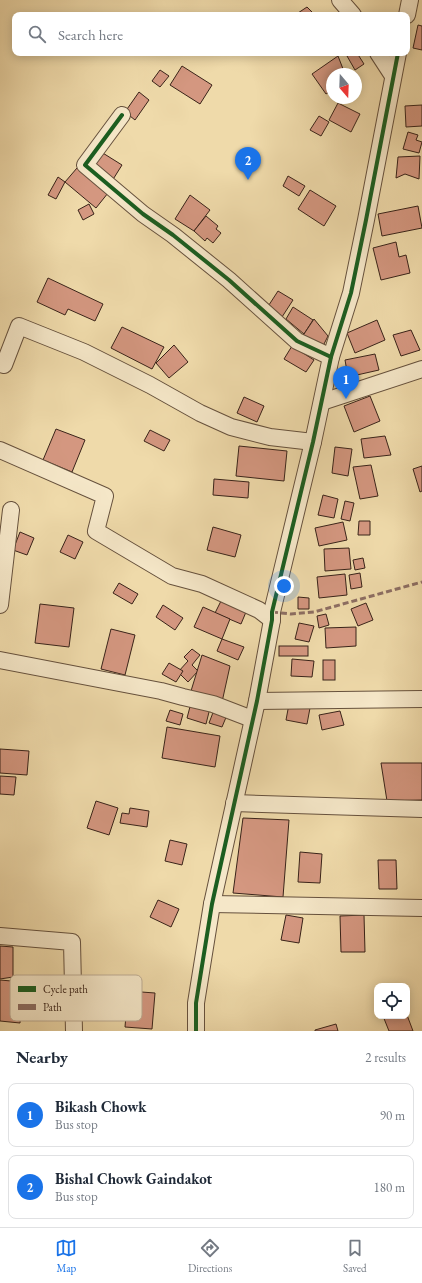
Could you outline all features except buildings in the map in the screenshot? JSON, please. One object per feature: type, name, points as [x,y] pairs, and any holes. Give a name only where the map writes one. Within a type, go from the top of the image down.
[{"type":"street","points":[[340,0],[350,12]]},
{"type":"street","points":[[407,12],[410,0]]},
{"type":"street","points":[[380,56],[393,76]]},
{"type":"street","points":[[196,1031],[196,1003],[212,904],[257,701],[272,620],[272,612],[313,442],[331,357],[351,293],[397,56]]},
{"type":"street","points":[[122,115],[86,165],[143,214],[173,234],[229,280],[297,341],[331,357]]},
{"type":"street","points":[[0,364],[4,365],[19,326],[84,352],[150,385],[200,414],[232,428],[270,437],[313,442]]},
{"type":"street","points":[[322,402],[422,369]]},
{"type":"street","points":[[0,450],[106,496],[96,531],[172,576],[202,584],[258,610],[272,620]]},
{"type":"street","points":[[0,605],[11,510]]},
{"type":"street","points":[[0,660],[161,690],[212,704],[252,719]]},
{"type":"street","points":[[257,701],[422,699]]},
{"type":"street","points":[[234,803],[422,809]]},
{"type":"street","points":[[212,904],[422,908]]},
{"type":"street","points":[[0,936],[72,942],[73,975]]},
{"type":"street","points":[[74,1021],[74,1031]]},
{"type":"marked path","points":[[272,612],[291,614],[314,612],[422,582]]},
{"type":"cycle path","points":[[196,1031],[196,1003],[212,904],[257,701],[272,620],[272,612],[313,442],[331,357],[351,293],[397,56]]},
{"type":"cycle path","points":[[122,115],[85,165],[143,214],[173,235],[229,280],[297,341],[331,357]]},
{"type":"place","name":"Bishal Chowk Gaindakot","points":[[248,180]]},
{"type":"place","name":"Bikash Chowk","points":[[346,399]]}]
